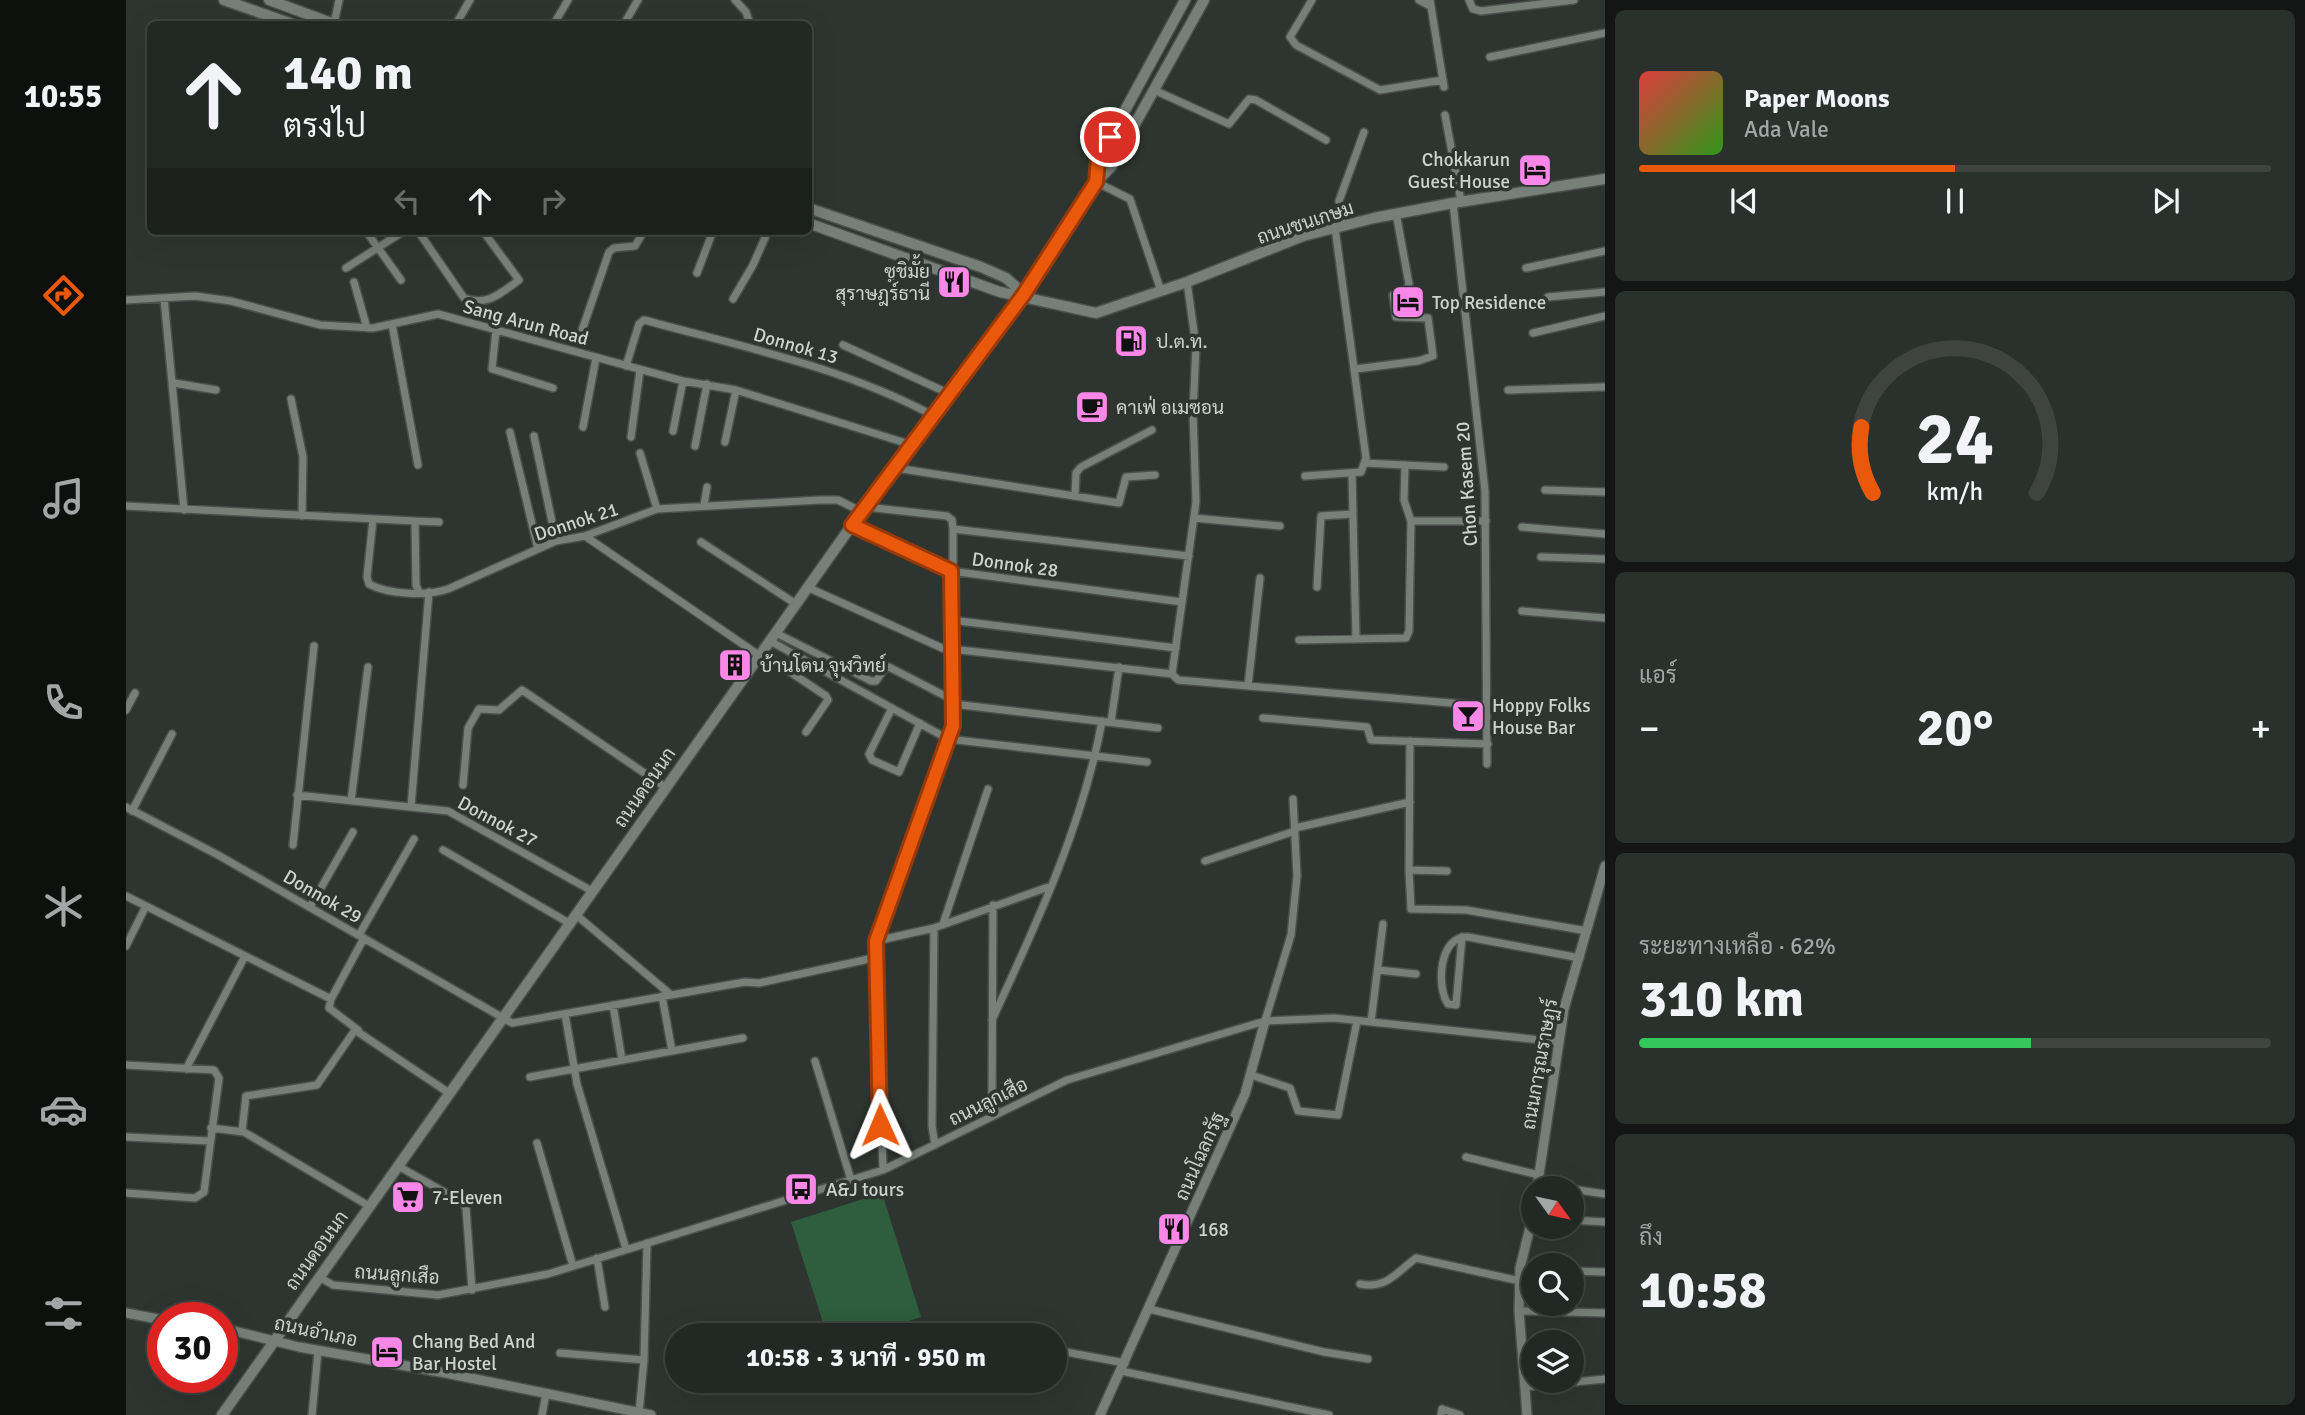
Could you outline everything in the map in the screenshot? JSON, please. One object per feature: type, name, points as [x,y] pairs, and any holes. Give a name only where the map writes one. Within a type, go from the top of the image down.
[{"type":"main road","points":[[224,0],[284,21]]},
{"type":"main road","points":[[269,0],[326,21]]},
{"type":"main road","name":"ถนนดอนนก","points":[[1096,182],[1098,160],[1185,0]]},
{"type":"main road","name":"ถนนดอนนก","points":[[223,1415],[274,1339],[807,587],[1024,294],[1096,182],[1111,167],[1204,0]]},
{"type":"main road","name":"ถนนชนเกษม","points":[[812,224],[1000,292],[1024,294],[1071,310],[1096,313],[1187,282],[1303,236],[1457,202],[1605,179]]},
{"type":"main road","name":"ถนนชนเกษม","points":[[812,209],[981,267],[1006,278],[1024,294]]},
{"type":"street","points":[[335,21],[339,0]]},
{"type":"street","points":[[458,21],[470,0]]},
{"type":"street","points":[[556,21],[568,0]]},
{"type":"street","points":[[626,21],[638,0]]},
{"type":"street","points":[[735,0],[746,12],[749,21]]},
{"type":"street","points":[[1311,0],[1290,37],[1296,45],[1380,90],[1444,84],[1430,3],[1419,0]]},
{"type":"street","points":[[1469,0],[1473,9],[1481,11],[1574,0]]},
{"type":"street","points":[[1490,57],[1605,33]]},
{"type":"street","points":[[1154,90],[1229,124],[1250,99],[1256,100],[1326,140]]},
{"type":"street","name":"Chon Kasem 20","points":[[1445,115],[1457,202],[1486,521],[1487,764]]},
{"type":"street","points":[[1346,225],[1339,201],[1364,132]]},
{"type":"street","points":[[1096,182],[1130,199],[1161,291]]},
{"type":"street","points":[[1356,369],[1418,361],[1433,356],[1428,318],[1396,317],[1393,295],[1406,291],[1409,284],[1396,214]]},
{"type":"street","points":[[1305,476],[1352,474],[1361,472],[1365,463],[1356,369],[1335,228]]},
{"type":"street","points":[[369,235],[401,279]]},
{"type":"street","points":[[346,268],[398,235]]},
{"type":"street","points":[[421,235],[464,298],[480,302],[488,301],[519,280],[486,235]]},
{"type":"street","points":[[579,340],[609,252],[614,248],[635,246],[642,235]]},
{"type":"street","points":[[697,273],[711,235]]},
{"type":"street","points":[[733,299],[766,235]]},
{"type":"street","points":[[1526,268],[1605,251]]},
{"type":"street","points":[[354,282],[367,328]]},
{"type":"street","points":[[1172,674],[1196,502],[1192,413],[1196,346],[1187,282]]},
{"type":"street","points":[[1548,297],[1605,292]]},
{"type":"street","name":"Sang Arun Road","points":[[126,300],[195,296],[231,301],[320,325],[367,328],[438,314],[683,382],[736,390],[912,445]]},
{"type":"street","points":[[164,298],[184,510]]},
{"type":"street","points":[[1533,332],[1605,316]]},
{"type":"street","name":"Donnok 13","points":[[626,366],[639,324],[644,320],[830,370],[890,392],[934,416]]},
{"type":"street","points":[[392,324],[418,465]]},
{"type":"street","points":[[496,330],[492,369],[553,388]]},
{"type":"street","points":[[842,345],[950,394]]},
{"type":"street","points":[[583,427],[596,358]]},
{"type":"street","points":[[631,437],[640,370]]},
{"type":"street","points":[[673,431],[683,382]]},
{"type":"street","points":[[174,383],[216,390]]},
{"type":"street","points":[[695,446],[707,384]]},
{"type":"street","points":[[1508,390],[1605,387]]},
{"type":"street","points":[[725,443],[736,390]]},
{"type":"street","points":[[291,399],[303,457],[302,516]]},
{"type":"street","points":[[1075,496],[1076,473],[1081,467],[1152,430]]},
{"type":"street","points":[[510,432],[538,549]]},
{"type":"street","points":[[534,436],[556,541]]},
{"type":"street","points":[[640,453],[657,509]]},
{"type":"street","points":[[1365,463],[1444,467]]},
{"type":"street","points":[[1299,640],[1406,638],[1409,631],[1411,521],[1404,500],[1405,465]]},
{"type":"street","points":[[896,468],[1119,503],[1124,496],[1126,477],[1135,474],[1155,475]]},
{"type":"street","points":[[1352,474],[1356,639]]},
{"type":"street","points":[[704,505],[707,487]]},
{"type":"street","points":[[1545,490],[1605,492]]},
{"type":"street","name":"Donnok 21","points":[[373,519],[367,577],[369,584],[376,588],[429,592],[448,589],[556,541],[585,536],[657,509],[838,500],[864,510]]},
{"type":"street","points":[[126,506],[439,522]]},
{"type":"street","points":[[864,510],[947,516],[952,520],[953,529],[953,726],[876,941],[883,1170]]},
{"type":"street","points":[[1317,587],[1321,516],[1353,514]]},
{"type":"street","points":[[1194,518],[1280,526]]},
{"type":"street","points":[[415,521],[415,585],[419,592]]},
{"type":"street","points":[[1411,521],[1486,521]]},
{"type":"street","name":"Donnok 28","points":[[852,525],[951,571],[1182,602]]},
{"type":"street","points":[[1522,527],[1605,534]]},
{"type":"street","points":[[953,529],[1189,556]]},
{"type":"street","points":[[585,536],[826,695],[828,700],[806,732]]},
{"type":"street","points":[[701,542],[796,604]]},
{"type":"street","points":[[1541,557],[1605,559]]},
{"type":"street","points":[[1248,686],[1260,578]]},
{"type":"street","points":[[807,587],[942,648],[1172,674],[1178,681],[1487,706]]},
{"type":"street","points":[[411,807],[429,592]]},
{"type":"street","points":[[1522,611],[1605,618]]},
{"type":"street","points":[[951,620],[1176,648]]},
{"type":"street","points":[[773,637],[871,681],[876,681],[885,668],[889,667],[953,702],[1158,727]]},
{"type":"street","points":[[773,637],[948,739],[1147,762]]},
{"type":"street","points":[[293,845],[314,646]]},
{"type":"street","points":[[351,801],[368,667]]},
{"type":"street","points":[[1111,722],[1119,667]]},
{"type":"street","points":[[463,785],[468,728],[479,709],[499,710],[522,690],[665,787]]},
{"type":"street","points":[[126,710],[135,693]]},
{"type":"street","points":[[892,708],[869,754],[872,760],[899,772],[920,723]]},
{"type":"street","points":[[1263,718],[1367,727],[1371,740],[1488,744]]},
{"type":"street","points":[[992,1020],[1051,886],[1095,758],[1102,721]]},
{"type":"street","points":[[129,809],[172,734]]},
{"type":"street","points":[[1410,741],[1411,909],[1466,909],[1587,931]]},
{"type":"street","points":[[943,924],[988,789]]},
{"type":"street","name":"Donnok 27","points":[[297,795],[448,810],[592,891]]},
{"type":"street","points":[[1265,1021],[1291,935],[1297,876],[1293,799]]},
{"type":"street","points":[[1205,861],[1295,830],[1410,802]]},
{"type":"street","name":"Donnok 29","points":[[129,809],[207,848],[502,1017]]},
{"type":"street","points":[[310,907],[353,832]]},
{"type":"street","points":[[414,839],[362,937],[329,1008],[449,1093]]},
{"type":"street","points":[[443,850],[569,923]]},
{"type":"street","name":"ถนนการุณราษฏร์","points":[[1539,1176],[1564,1009],[1605,866]]},
{"type":"street","points":[[1409,870],[1447,872]]},
{"type":"street","points":[[876,941],[934,928],[1051,886]]},
{"type":"street","points":[[126,896],[244,958],[331,999]]},
{"type":"street","points":[[993,905],[992,1096],[997,1114]]},
{"type":"street","points":[[126,946],[146,906]]},
{"type":"street","points":[[575,914],[636,962],[666,995],[672,1051]]},
{"type":"street","points":[[1371,1022],[1383,925]]},
{"type":"street","points":[[934,928],[932,1126],[935,1145]]},
{"type":"street","points":[[1462,937],[1456,1005],[1448,1004],[1442,989],[1442,968],[1453,941],[1462,937],[1580,958]]},
{"type":"street","points":[[502,1017],[512,1023],[745,982],[759,983],[877,957]]},
{"type":"street","points":[[186,1069],[244,958]]},
{"type":"street","points":[[1378,970],[1416,974]]},
{"type":"street","points":[[613,1005],[622,1060]]},
{"type":"street","points":[[565,1014],[575,1069],[626,1250]]},
{"type":"street","name":"ถนนลูกเสือ","points":[[319,1277],[333,1284],[438,1295],[472,1290],[573,1266],[883,1170],[1067,1080],[1265,1021],[1293,1018],[1357,1021],[1560,1042]]},
{"type":"street","name":"ถนนโฉลกรัฐ","points":[[1100,1415],[1205,1189],[1251,1074],[1265,1021]]},
{"type":"street","points":[[1251,1074],[1290,1088],[1294,1107],[1299,1112],[1338,1115],[1357,1021]]},
{"type":"street","points":[[242,1131],[246,1096],[317,1085],[352,1033],[358,1030]]},
{"type":"street","points":[[530,1077],[743,1038]]},
{"type":"street","points":[[815,1060],[851,1180]]},
{"type":"street","points":[[126,1065],[214,1070],[219,1073],[204,1192],[200,1197],[126,1193]]},
{"type":"street","points":[[211,1128],[242,1131],[369,1206]]},
{"type":"street","points":[[126,1136],[209,1141]]},
{"type":"street","points":[[537,1143],[573,1266]]},
{"type":"street","points":[[1466,1157],[1521,1177]]},
{"type":"street","points":[[398,1166],[462,1202],[466,1208],[472,1290]]},
{"type":"street","points":[[1584,1191],[1605,1194]]},
{"type":"street","points":[[1584,1221],[1605,1223]]},
{"type":"street","points":[[1521,1341],[1520,1268],[1527,1239]]},
{"type":"street","points":[[639,1413],[644,1360],[647,1243]]},
{"type":"street","points":[[597,1258],[605,1307]]},
{"type":"street","points":[[1360,1284],[1386,1284],[1416,1258],[1520,1281]]},
{"type":"street","points":[[1584,1271],[1605,1272]]},
{"type":"street","points":[[1149,1309],[1312,1349],[1368,1359]]},
{"type":"street","points":[[1519,1311],[1605,1312]]},
{"type":"street","points":[[126,1313],[147,1317]]},
{"type":"street","name":"ถนนอำเภอ","points":[[238,1331],[318,1351],[546,1394],[627,1413],[651,1415]]},
{"type":"street","points":[[312,1415],[318,1351]]},
{"type":"street","points":[[560,1353],[644,1360]]},
{"type":"street","points":[[1067,1353],[1329,1415]]},
{"type":"street","points":[[1584,1382],[1605,1380]]},
{"type":"street","points":[[1525,1393],[1527,1415]]},
{"type":"street","points":[[542,1415],[546,1394]]},
{"type":"street","points":[[1442,1412],[1460,1415]]},
{"type":"green space","points":[[882,1193],[921,1317],[902,1323],[823,1323],[791,1222]]},
{"type":"place","name":"Chokkarun Guest House","points":[[1535,170]]},
{"type":"place","name":"ซูชิมั้ย สุราษฎร์ธานี","points":[[954,282]]},
{"type":"place","name":"Top Residence","points":[[1408,302]]},
{"type":"place","name":"ป.ต.ท.","points":[[1131,341]]},
{"type":"place","name":"คาเฟ่ อเมซอน","points":[[1092,407]]},
{"type":"place","name":"บ้านโตน จุฬวิทย์","points":[[735,665]]},
{"type":"place","name":"Hoppy Folks House Bar","points":[[1468,716]]},
{"type":"place","name":"A&J tours","points":[[801,1189]]},
{"type":"place","name":"7-Eleven","points":[[408,1197]]},
{"type":"place","name":"168","points":[[1174,1229]]},
{"type":"place","name":"Chang Bed And Bar Hostel","points":[[387,1352]]},
{"type":"route","points":[[880,1125],[876,941],[905,853],[953,726],[951,571],[852,525],[1024,294],[1096,182],[1098,160],[1110,137]]}]
